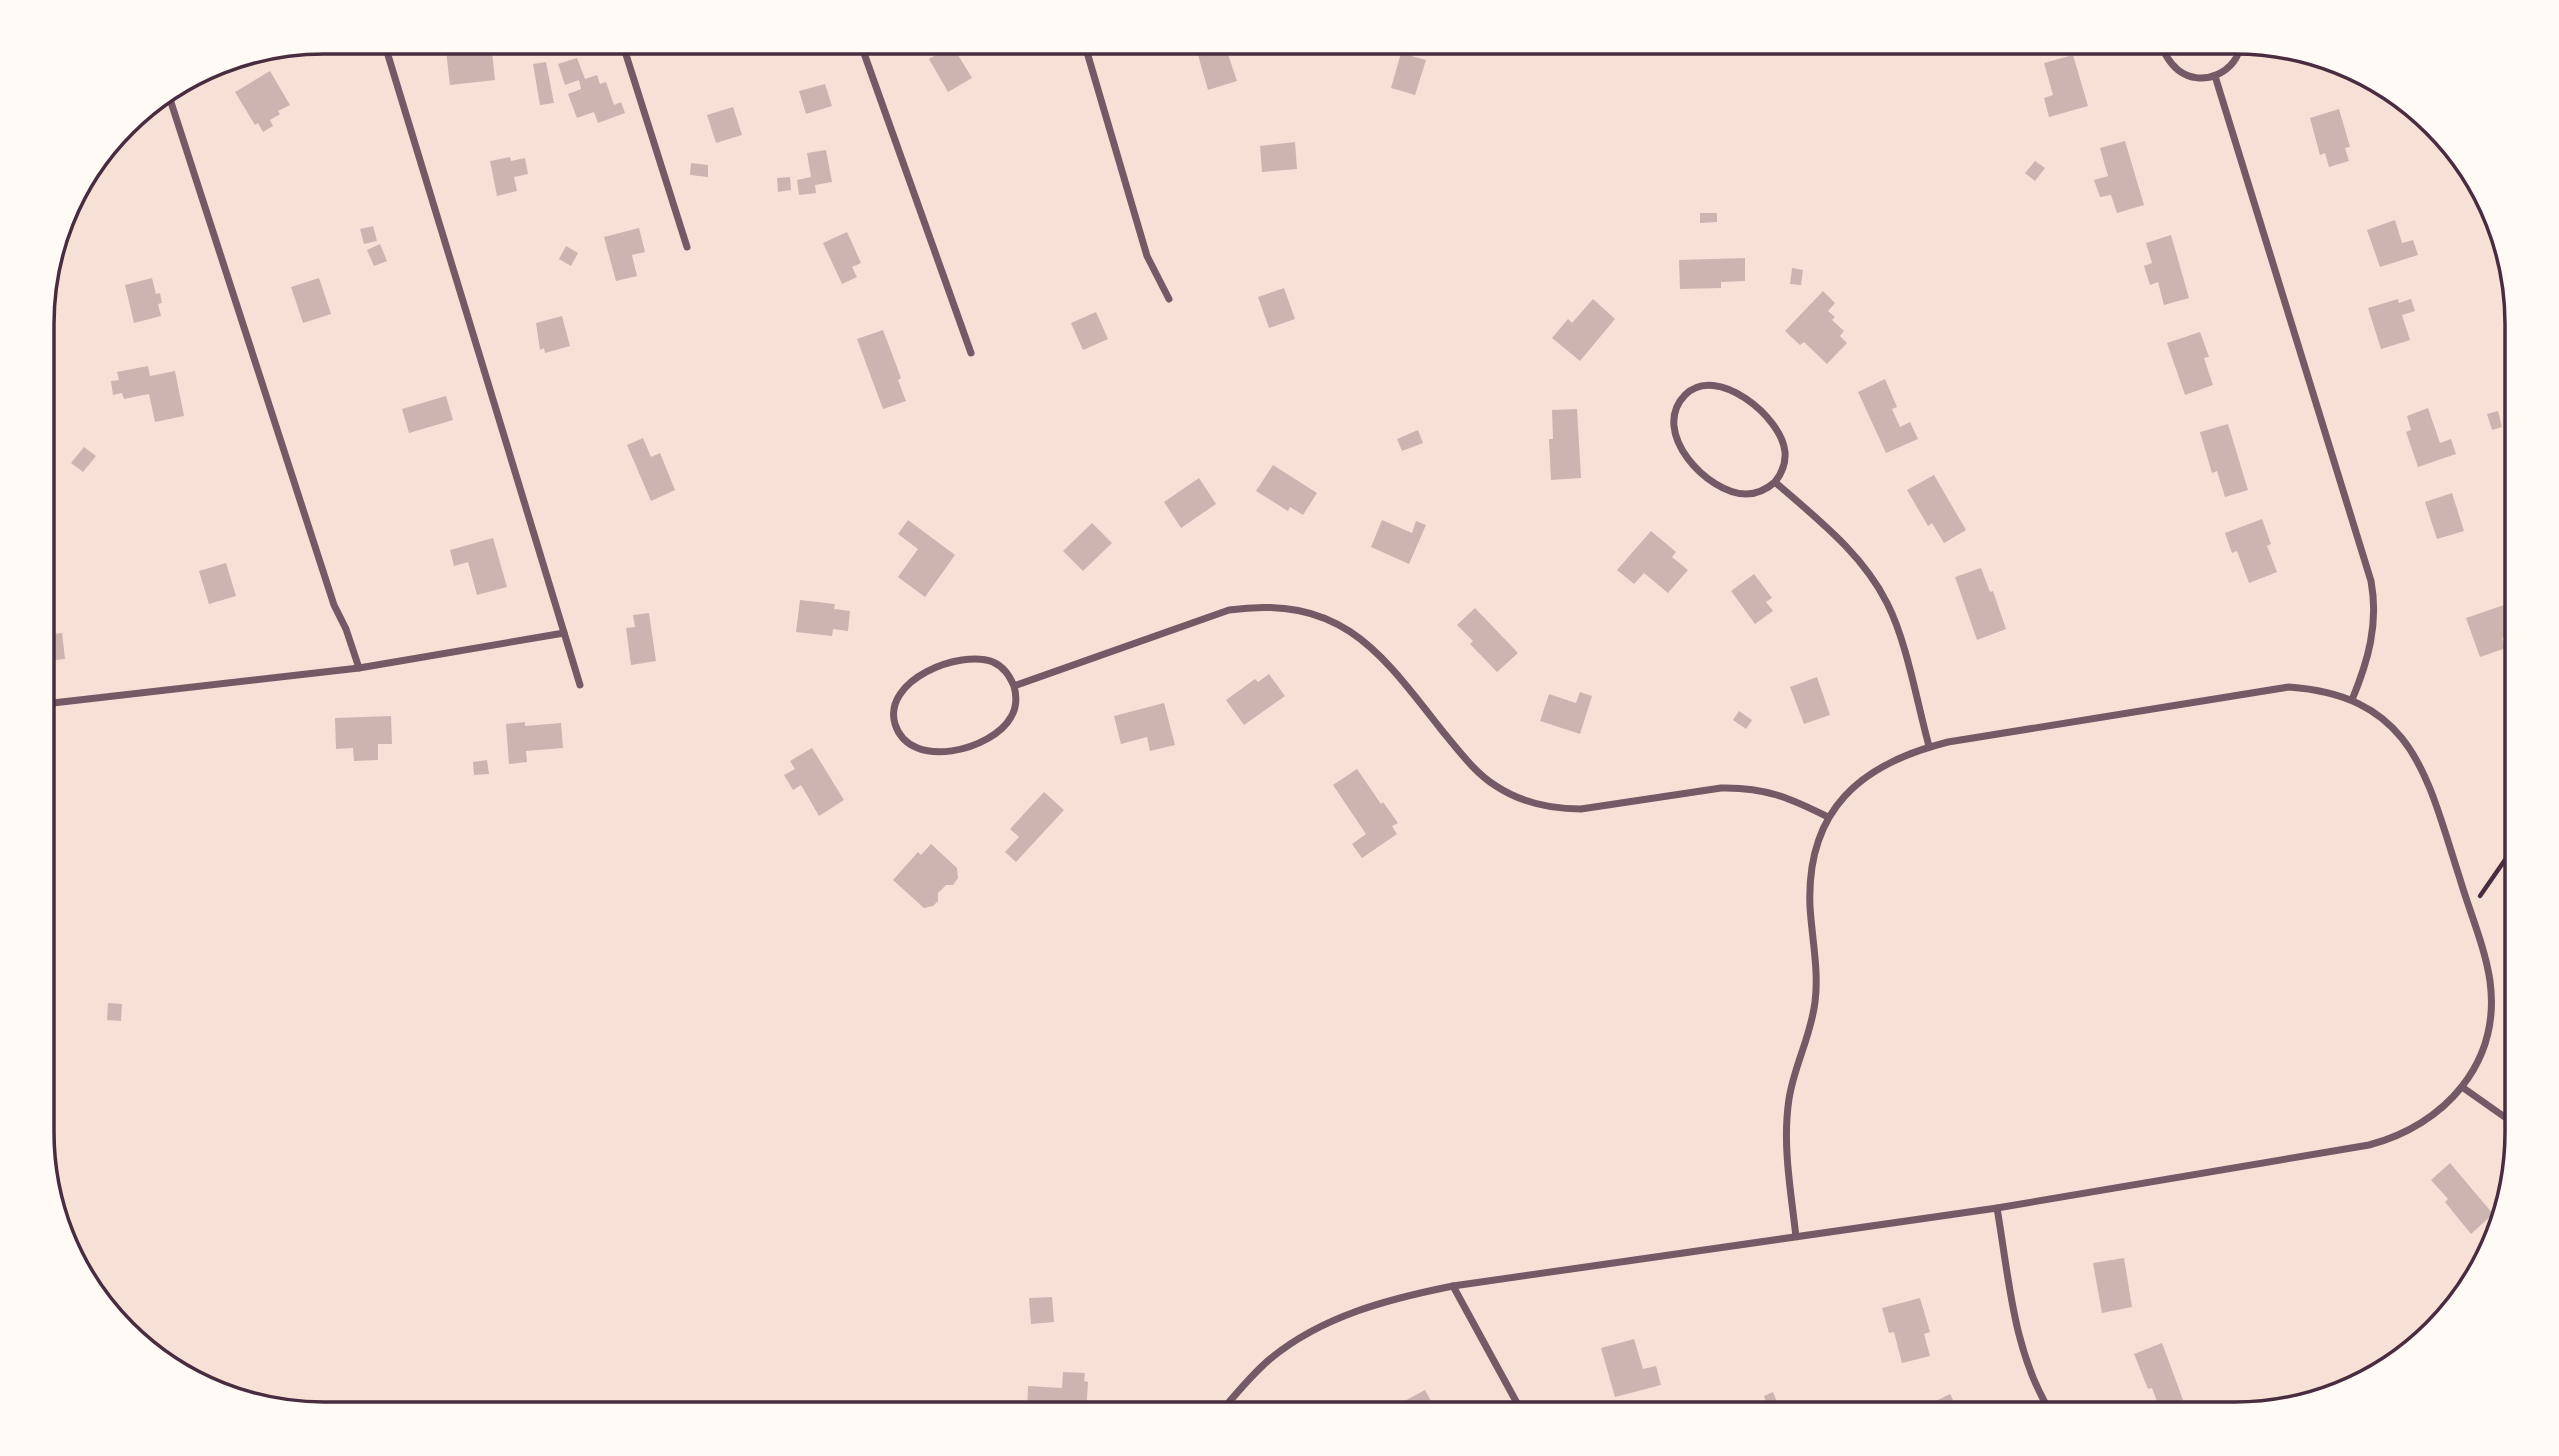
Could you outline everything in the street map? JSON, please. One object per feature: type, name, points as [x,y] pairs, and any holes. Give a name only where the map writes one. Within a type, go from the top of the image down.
[{"type":"street","points":[[388,54],[580,685]]},
{"type":"street","points":[[626,54],[687,247]]},
{"type":"street","points":[[864,54],[971,354]]},
{"type":"street","points":[[1088,54],[1147,257],[1169,299]]},
{"type":"street","points":[[2165,54],[2177,70],[2192,77],[2215,76],[2234,63],[2237,54]]},
{"type":"street","points":[[2215,76],[2371,581],[2375,601],[2372,643],[2352,700]]},
{"type":"street","points":[[171,102],[334,605],[359,668]]},
{"type":"street","points":[[1702,385],[1718,385],[1734,392],[1757,409],[1776,429],[1784,445],[1785,461],[1775,482],[1755,493],[1739,494],[1723,487],[1700,470],[1681,450],[1673,434],[1672,418],[1682,397],[1702,385]]},
{"type":"street","points":[[1775,482],[1849,549],[1881,593],[1896,624],[1929,746]]},
{"type":"street","points":[[1014,686],[1229,610],[1281,607],[1332,621],[1376,650],[1467,761],[1494,785],[1528,802],[1560,809],[1581,810],[1721,788],[1741,788],[1779,794],[1828,817]]},
{"type":"street","points":[[54,703],[359,668],[564,633]]},
{"type":"street","points":[[969,660],[986,660],[1001,667],[1014,686],[1015,708],[1008,723],[994,734],[968,746],[941,752],[924,752],[903,740],[896,726],[894,703],[902,689],[915,678],[941,666],[969,660]]},
{"type":"street","points":[[1230,1402],[1261,1367],[1304,1335],[1384,1301],[1453,1286],[1796,1237],[1997,1208],[2391,1139],[2430,1119],[2462,1087],[2483,1048],[2491,1004],[2486,961],[2426,776],[2417,757],[2389,724],[2352,700],[2311,688],[2267,688],[1929,746],[1869,773],[1853,787],[1828,817],[1816,849],[1810,887],[1815,999],[1812,1021],[1789,1098],[1787,1119],[1788,1166],[1796,1237]]},
{"type":"street","points":[[2462,1087],[2505,1117]]},
{"type":"street","points":[[1997,1208],[2015,1321],[2026,1361],[2045,1402]]},
{"type":"street","points":[[1453,1286],[1516,1402]]},
{"type":"path","points":[[2470,911],[2505,860]]},
{"type":"building","points":[[446,54],[492,54],[495,80],[450,85]]},
{"type":"building","points":[[937,54],[957,54],[972,78],[948,92],[929,59]]},
{"type":"building","points":[[1198,54],[1228,54],[1237,81],[1208,90]]},
{"type":"building","points":[[1401,54],[1426,60],[1415,95],[1391,88]]},
{"type":"building","points":[[2073,55],[2088,106],[2049,117],[2044,98],[2053,95],[2044,63]]},
{"type":"building","points":[[577,58],[585,79],[597,75],[600,84],[606,82],[614,105],[621,102],[625,113],[598,123],[594,112],[577,118],[568,94],[581,89],[579,80],[565,85],[558,64]]},
{"type":"building","points":[[546,62],[554,103],[540,105],[533,64]]},
{"type":"building","points":[[270,71],[290,105],[278,111],[280,114],[270,120],[273,126],[263,132],[258,123],[255,125],[235,92]]},
{"type":"building","points":[[825,84],[832,106],[806,114],[799,91]]},
{"type":"building","points":[[733,107],[742,135],[716,143],[707,115]]},
{"type":"building","points":[[2339,109],[2350,147],[2345,148],[2349,161],[2329,167],[2325,153],[2320,155],[2310,118]]},
{"type":"building","points":[[2125,141],[2144,205],[2117,213],[2111,195],[2100,197],[2094,180],[2108,176],[2100,148]]},
{"type":"building","points":[[1295,142],[1297,169],[1262,172],[1260,146]]},
{"type":"building","points":[[826,150],[832,182],[815,185],[816,193],[799,195],[797,180],[811,177],[807,153]]},
{"type":"building","points":[[510,157],[511,161],[525,158],[528,174],[514,177],[517,191],[497,196],[490,161]]},
{"type":"building","points":[[2035,161],[2045,168],[2035,181],[2025,173]]},
{"type":"building","points":[[691,163],[708,165],[708,177],[690,175]]},
{"type":"building","points":[[790,177],[791,190],[778,192],[777,178]]},
{"type":"building","points":[[1700,213],[1717,213],[1717,222],[1700,223]]},
{"type":"building","points":[[2395,220],[2402,243],[2413,240],[2418,255],[2380,267],[2367,230]]},
{"type":"building","points":[[373,226],[377,241],[364,244],[360,229]]},
{"type":"building","points":[[639,228],[645,252],[632,255],[637,276],[616,281],[604,237]]},
{"type":"building","points":[[847,232],[861,263],[852,267],[857,277],[842,284],[823,243]]},
{"type":"building","points":[[2171,235],[2189,298],[2164,305],[2158,282],[2150,285],[2144,266],[2152,263],[2146,243]]},
{"type":"building","points":[[380,244],[387,261],[374,266],[367,250]]},
{"type":"building","points":[[566,246],[578,253],[571,266],[559,259]]},
{"type":"building","points":[[1745,258],[1745,281],[1721,282],[1721,288],[1680,289],[1679,260]]},
{"type":"building","points":[[1792,268],[1803,270],[1801,285],[1790,284]]},
{"type":"building","points":[[152,278],[156,294],[160,293],[162,303],[158,304],[161,316],[134,323],[125,285]]},
{"type":"building","points":[[319,278],[331,314],[303,323],[291,287]]},
{"type":"building","points":[[1284,288],[1295,319],[1269,328],[1258,297]]},
{"type":"building","points":[[1823,291],[1835,303],[1828,311],[1835,317],[1832,320],[1844,331],[1840,336],[1847,343],[1827,364],[1804,342],[1800,345],[1785,331]]},
{"type":"building","points":[[1593,299],[1615,319],[1580,361],[1552,338],[1568,319],[1572,323]]},
{"type":"building","points":[[2398,299],[2399,303],[2411,299],[2415,311],[2402,315],[2410,340],[2381,349],[2368,308]]},
{"type":"building","points":[[1096,312],[1108,339],[1083,350],[1071,323]]},
{"type":"building","points":[[562,316],[570,346],[545,353],[544,348],[540,350],[536,323]]},
{"type":"building","points":[[883,330],[901,378],[898,380],[906,401],[883,409],[857,339]]},
{"type":"building","points":[[2200,332],[2209,357],[2204,358],[2213,385],[2185,395],[2167,343]]},
{"type":"building","points":[[148,366],[150,376],[175,371],[184,416],[155,422],[149,394],[124,399],[122,393],[113,395],[111,381],[119,380],[117,372]]},
{"type":"building","points":[[1885,379],[1897,407],[1892,409],[1900,427],[1910,422],[1918,439],[1886,453],[1858,392]]},
{"type":"building","points":[[446,396],[453,420],[409,433],[402,409]]},
{"type":"building","points":[[2428,408],[2440,443],[2451,439],[2456,454],[2418,467],[2406,432],[2411,430],[2407,416]]},
{"type":"building","points":[[1577,409],[1581,478],[1551,480],[1549,439],[1553,439],[1552,410]]},
{"type":"building","points":[[2498,411],[2502,427],[2492,430],[2487,414]]},
{"type":"building","points":[[2228,424],[2248,490],[2225,497],[2217,471],[2212,473],[2200,432]]},
{"type":"building","points":[[1418,430],[1423,443],[1402,451],[1397,439]]},
{"type":"building","points":[[643,438],[651,457],[660,453],[675,490],[651,501],[627,445]]},
{"type":"building","points":[[84,447],[96,456],[83,472],[71,463]]},
{"type":"building","points":[[1273,465],[1317,493],[1303,515],[1290,507],[1288,511],[1256,491]]},
{"type":"building","points":[[1934,475],[1966,530],[1944,543],[1932,523],[1928,526],[1907,490]]},
{"type":"building","points":[[1199,478],[1216,504],[1181,528],[1164,502]]},
{"type":"building","points":[[2452,493],[2464,531],[2437,539],[2425,502]]},
{"type":"building","points":[[2262,519],[2271,544],[2267,546],[2277,572],[2249,583],[2237,551],[2232,553],[2225,533]]},
{"type":"building","points":[[908,520],[955,555],[925,597],[898,577],[918,549],[898,534]]},
{"type":"building","points":[[1382,520],[1412,533],[1416,521],[1426,525],[1409,564],[1371,547]]},
{"type":"building","points":[[1092,523],[1112,543],[1083,571],[1063,551]]},
{"type":"building","points":[[1651,531],[1676,552],[1672,557],[1688,570],[1668,593],[1644,573],[1634,584],[1617,570]]},
{"type":"building","points":[[493,538],[507,587],[477,595],[468,562],[454,566],[450,550]]},
{"type":"building","points":[[226,563],[236,596],[209,604],[199,571]]},
{"type":"building","points":[[1981,568],[1990,592],[1993,591],[2006,629],[1977,640],[1955,577]]},
{"type":"building","points":[[1754,574],[1772,598],[1766,602],[1773,611],[1755,624],[1731,591]]},
{"type":"building","points":[[800,600],[835,604],[834,609],[850,611],[848,631],[833,629],[832,636],[796,632]]},
{"type":"building","points":[[2505,605],[2505,637],[2502,638],[2505,648],[2480,657],[2466,618]]},
{"type":"building","points":[[1475,608],[1518,653],[1497,672],[1470,644],[1473,641],[1457,625]]},
{"type":"building","points":[[649,613],[656,661],[631,665],[626,628],[635,627],[633,615]]},
{"type":"building","points":[[62,633],[65,659],[54,660],[54,634]]},
{"type":"building","points":[[1269,674],[1285,696],[1244,725],[1226,700],[1255,679],[1258,682]]},
{"type":"building","points":[[1817,677],[1830,715],[1804,724],[1790,687]]},
{"type":"building","points":[[1580,692],[1592,696],[1580,734],[1540,721],[1549,694],[1576,703]]},
{"type":"building","points":[[1164,703],[1175,745],[1150,751],[1147,737],[1121,744],[1114,716]]},
{"type":"building","points":[[1739,711],[1752,720],[1746,729],[1733,720]]},
{"type":"building","points":[[391,716],[392,744],[378,744],[378,760],[354,761],[353,748],[336,749],[335,718]]},
{"type":"building","points":[[525,722],[525,726],[561,723],[563,748],[526,751],[527,762],[509,764],[506,724]]},
{"type":"building","points":[[812,748],[844,800],[819,816],[801,785],[793,790],[784,775],[795,769],[790,761]]},
{"type":"building","points":[[487,760],[489,774],[474,775],[473,762]]},
{"type":"building","points":[[1357,769],[1398,823],[1392,826],[1397,834],[1362,858],[1352,844],[1366,834],[1333,785]]},
{"type":"building","points":[[1044,792],[1064,810],[1016,862],[1005,852],[1019,837],[1010,829]]},
{"type":"building","points":[[931,844],[957,868],[958,878],[953,885],[946,885],[938,893],[938,901],[933,906],[924,908],[893,880],[918,852],[921,855]]},
{"type":"building","points":[[108,1003],[122,1004],[121,1021],[107,1020]]},
{"type":"building","points":[[2450,1163],[2492,1213],[2491,1216],[2471,1234],[2445,1202],[2448,1199],[2431,1180]]},
{"type":"building","points":[[2124,1258],[2132,1307],[2102,1313],[2093,1263]]},
{"type":"building","points":[[1052,1297],[1054,1322],[1031,1324],[1029,1298]]},
{"type":"building","points":[[1920,1298],[1930,1332],[1924,1334],[1930,1356],[1902,1363],[1894,1332],[1889,1333],[1882,1308]]},
{"type":"building","points":[[1634,1339],[1643,1369],[1656,1366],[1661,1385],[1615,1397],[1601,1348]]},
{"type":"building","points":[[2162,1343],[2183,1400],[2157,1402],[2152,1388],[2148,1389],[2134,1354]]},
{"type":"building","points":[[1063,1372],[1085,1373],[1084,1381],[1088,1382],[1087,1402],[1027,1402],[1028,1386],[1062,1388]]},
{"type":"building","points":[[1425,1390],[1432,1402],[1403,1402]]},
{"type":"building","points":[[1773,1392],[1777,1402],[1766,1402],[1764,1396]]},
{"type":"building","points":[[1950,1394],[1954,1402],[1934,1402]]}]
